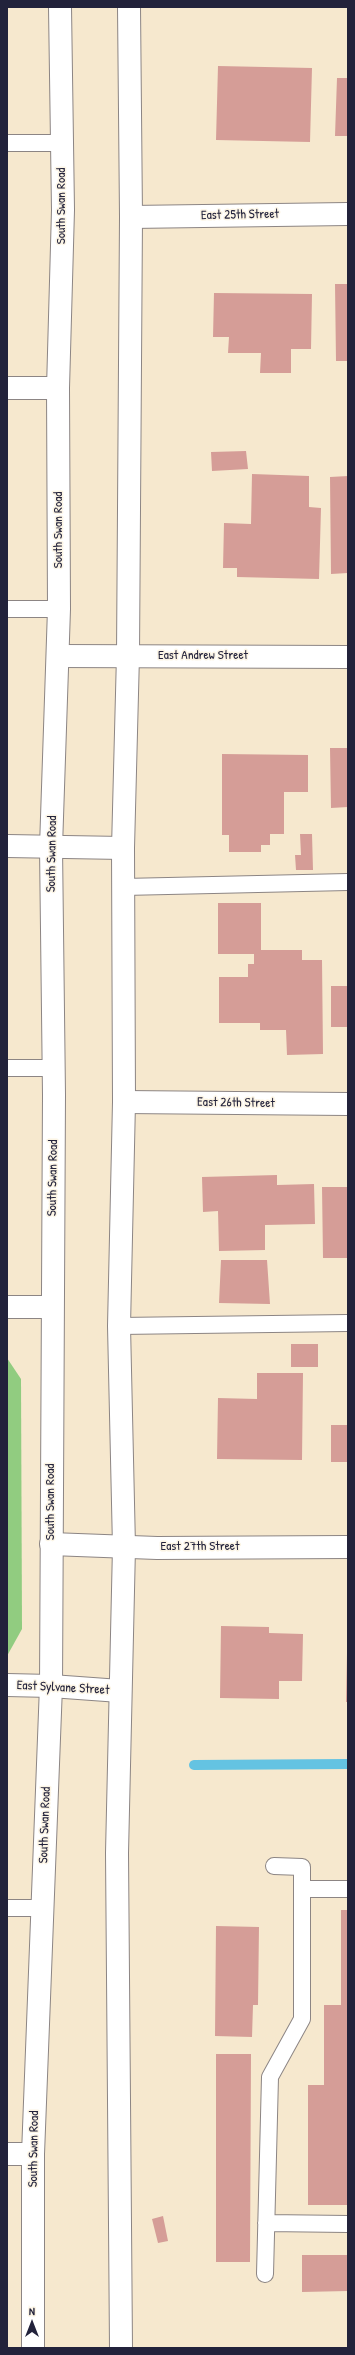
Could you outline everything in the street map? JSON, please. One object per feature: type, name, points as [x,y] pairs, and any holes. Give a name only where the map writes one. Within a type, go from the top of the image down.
[{"type":"main road","name":"South Swan Road","points":[[33,2348],[33,2154],[51,1686],[53,1068],[51,847],[59,609],[58,388],[62,210],[60,7]]},
{"type":"main road","points":[[121,2348],[117,1853],[124,1547],[119,1326],[124,1102],[123,848],[128,655],[132,217],[129,7]]},
{"type":"main road","name":"East 25th Street","points":[[132,217],[348,214]]},
{"type":"main road","points":[[7,388],[58,388]]},
{"type":"main road","name":"East Andrew Street","points":[[58,656],[128,655],[348,657]]},
{"type":"main road","points":[[7,846],[123,848]]},
{"type":"main road","name":"East 26th Street","points":[[124,1102],[348,1104]]},
{"type":"main road","points":[[7,1306],[52,1306]]},
{"type":"main road","name":"East 27th Street","points":[[51,1544],[124,1547],[348,1547]]},
{"type":"main road","name":"East Sylvane Street","points":[[7,1686],[51,1686],[120,1691]]},
{"type":"main road","points":[[7,2154],[33,2154]]},
{"type":"lane","points":[[7,143],[62,143]]},
{"type":"lane","points":[[7,609],[59,609]]},
{"type":"lane","points":[[123,887],[348,882]]},
{"type":"lane","points":[[7,1068],[53,1068]]},
{"type":"lane","points":[[119,1326],[348,1323]]},
{"type":"lane","points":[[266,2274],[270,2077],[302,2019],[302,1867],[274,1866]]},
{"type":"lane","points":[[302,1889],[348,1889]]},
{"type":"lane","points":[[7,1908],[42,1908]]},
{"type":"lane","points":[[266,2223],[348,2224]]},
{"type":"green space","points":[[7,1358],[21,1379],[22,1629],[7,1656]]},
{"type":"building","points":[[218,66],[312,68],[310,142],[216,140]]},
{"type":"building","points":[[337,78],[348,78],[348,136],[335,136]]},
{"type":"building","points":[[335,284],[348,284],[348,361],[336,361]]},
{"type":"building","points":[[214,293],[312,294],[311,349],[291,349],[291,373],[260,373],[261,353],[228,353],[229,337],[213,337]]},
{"type":"building","points":[[246,451],[248,469],[212,471],[211,452]]},
{"type":"building","points":[[252,474],[309,476],[309,507],[321,508],[319,579],[237,577],[237,568],[223,568],[224,523],[251,524]]},
{"type":"building","points":[[348,476],[348,573],[331,574],[330,477]]},
{"type":"building","points":[[330,748],[348,748],[348,807],[331,808]]},
{"type":"building","points":[[222,754],[308,755],[308,792],[284,792],[284,834],[270,834],[270,845],[261,845],[261,852],[229,852],[229,835],[222,835]]},
{"type":"building","points":[[300,834],[312,834],[313,870],[296,870],[295,855],[301,855]]},
{"type":"building","points":[[218,903],[261,903],[261,950],[302,950],[302,960],[322,960],[323,1054],[287,1055],[286,1030],[260,1030],[260,1023],[219,1023],[219,977],[248,977],[248,964],[254,964],[254,954],[218,954]]},
{"type":"building","points":[[331,986],[348,986],[348,1027],[331,1027]]},
{"type":"building","points":[[277,1175],[277,1185],[314,1184],[315,1224],[265,1225],[265,1250],[219,1251],[218,1211],[203,1212],[202,1177]]},
{"type":"building","points":[[322,1187],[348,1187],[348,1258],[323,1258]]},
{"type":"building","points":[[221,1260],[267,1260],[270,1304],[219,1303]]},
{"type":"building","points":[[291,1344],[318,1344],[318,1367],[291,1367]]},
{"type":"building","points":[[257,1373],[303,1373],[302,1460],[217,1459],[218,1398],[257,1399]]},
{"type":"building","points":[[331,1425],[348,1425],[348,1462],[331,1462]]},
{"type":"building","points":[[221,1626],[269,1627],[269,1633],[303,1634],[302,1681],[279,1681],[279,1699],[220,1698]]},
{"type":"building","points":[[347,1653],[348,1702],[346,1702]]},
{"type":"building","points":[[341,1910],[348,1910],[348,2205],[308,2205],[308,2085],[324,2085],[324,2005],[341,2005]]},
{"type":"building","points":[[216,1926],[259,1927],[258,2005],[253,2005],[252,2037],[215,2036]]},
{"type":"building","points":[[216,2054],[251,2054],[250,2262],[216,2262]]},
{"type":"building","points":[[163,2216],[168,2241],[158,2243],[152,2219]]},
{"type":"building","points":[[302,2255],[348,2255],[348,2291],[302,2292]]},
{"type":"waterway","points":[[194,1765],[348,1764]]}]
